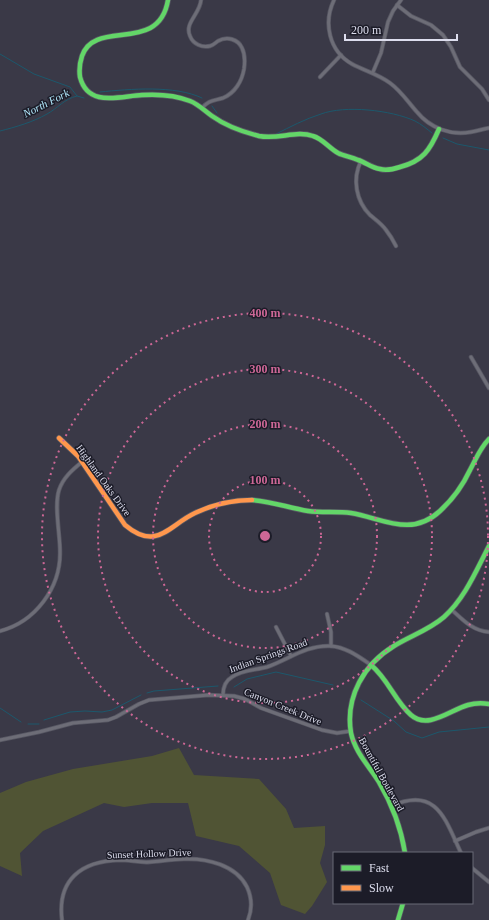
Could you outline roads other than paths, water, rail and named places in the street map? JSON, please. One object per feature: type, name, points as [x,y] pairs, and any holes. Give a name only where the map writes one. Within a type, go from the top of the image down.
[{"type":"street","points":[[168,0],[160,19],[147,30],[135,35],[104,37],[90,44],[84,51],[80,62],[81,78],[89,91],[102,98],[112,99],[139,95],[161,95],[185,99],[202,108],[212,117],[236,129],[256,135],[275,138],[302,134],[312,135],[322,139],[337,152],[361,161],[374,168],[385,170],[412,164],[422,159],[430,150],[439,129]]},
{"type":"street","points":[[201,0],[198,12],[190,22],[189,27],[191,38],[195,43],[205,47],[213,45],[223,39],[233,40],[242,48],[244,60],[242,76],[236,89],[225,97],[209,101],[202,108]]},
{"type":"street","points":[[334,0],[329,14],[329,30],[334,46],[341,55],[355,65],[373,72],[396,88],[421,117],[439,129],[465,133],[489,128]]},
{"type":"street","points":[[373,72],[381,53],[388,22],[397,5],[402,0]]},
{"type":"street","points":[[397,5],[411,16],[431,25],[443,35],[451,47],[460,67],[479,85],[489,100]]},
{"type":"street","points":[[320,77],[341,55]]},
{"type":"street","points":[[361,161],[356,182],[360,200],[369,214],[387,231],[396,246]]},
{"type":"street","points":[[471,357],[489,388]]},
{"type":"street","name":"Highland Oaks Drive","points":[[59,438],[69,446],[82,462],[125,525],[133,531],[144,535],[155,536],[165,533],[199,511],[246,500],[262,501],[311,511],[354,514],[391,524],[407,526],[425,522],[440,511],[462,484],[480,450],[489,439]]},
{"type":"street","points":[[0,631],[17,625],[32,615],[53,586],[60,561],[58,493],[65,477],[82,462]]},
{"type":"street","name":"Bountiful Boulevard","points":[[404,852],[400,830],[391,806],[376,777],[358,752],[351,731],[350,714],[352,697],[360,680],[371,665],[386,651],[427,630],[452,610],[464,592],[489,546]]},
{"type":"street","points":[[452,610],[473,628],[480,631],[489,632]]},
{"type":"street","points":[[327,614],[331,632],[331,646]]},
{"type":"street","points":[[276,627],[290,656]]},
{"type":"street","name":"Indian Springs Road","points":[[223,695],[224,686],[233,676],[272,665],[309,649],[320,646],[331,646],[350,651],[383,675],[392,691],[410,714],[419,721],[433,719],[469,704],[489,704]]},
{"type":"street","name":"Canyon Creek Drive","points":[[0,740],[73,723],[108,720],[142,702],[149,700],[223,695],[245,699],[261,708],[322,730],[337,733],[351,731]]},
{"type":"street","points":[[391,806],[409,800],[428,802],[442,815],[460,852]]},
{"type":"street","points":[[455,841],[480,830],[489,828]]},
{"type":"street","name":"Sunset Hollow Drive","points":[[62,920],[61,901],[65,887],[80,871],[93,865],[120,860],[151,862],[185,859],[202,860],[217,864],[238,875],[249,891],[251,899],[248,920]]},
{"type":"street","points":[[473,869],[489,882]]},
{"type":"street","points":[[398,920],[402,904]]},
{"type":"waterway","points":[[0,54],[34,74],[70,87],[77,96],[84,98]]},
{"type":"waterway","points":[[100,92],[152,89],[179,91],[202,98]]},
{"type":"waterway","name":"North Fork","points":[[0,131],[42,117],[68,99],[77,96]]},
{"type":"waterway","points":[[212,106],[217,113]]},
{"type":"waterway","points":[[276,134],[321,114],[331,111],[355,109],[394,114],[405,117],[417,122],[432,133]]},
{"type":"waterway","points":[[443,138],[457,144],[489,150]]},
{"type":"waterway","points":[[234,687],[247,679],[276,672],[333,685]]},
{"type":"waterway","points":[[147,693],[154,691],[218,686]]},
{"type":"waterway","points":[[44,720],[70,712],[102,712],[112,710],[141,695]]},
{"type":"waterway","points":[[361,700],[394,721],[406,732],[422,738],[439,732],[489,727]]},
{"type":"waterway","points":[[0,708],[21,722]]},
{"type":"waterway","points":[[28,724],[39,724]]}]
